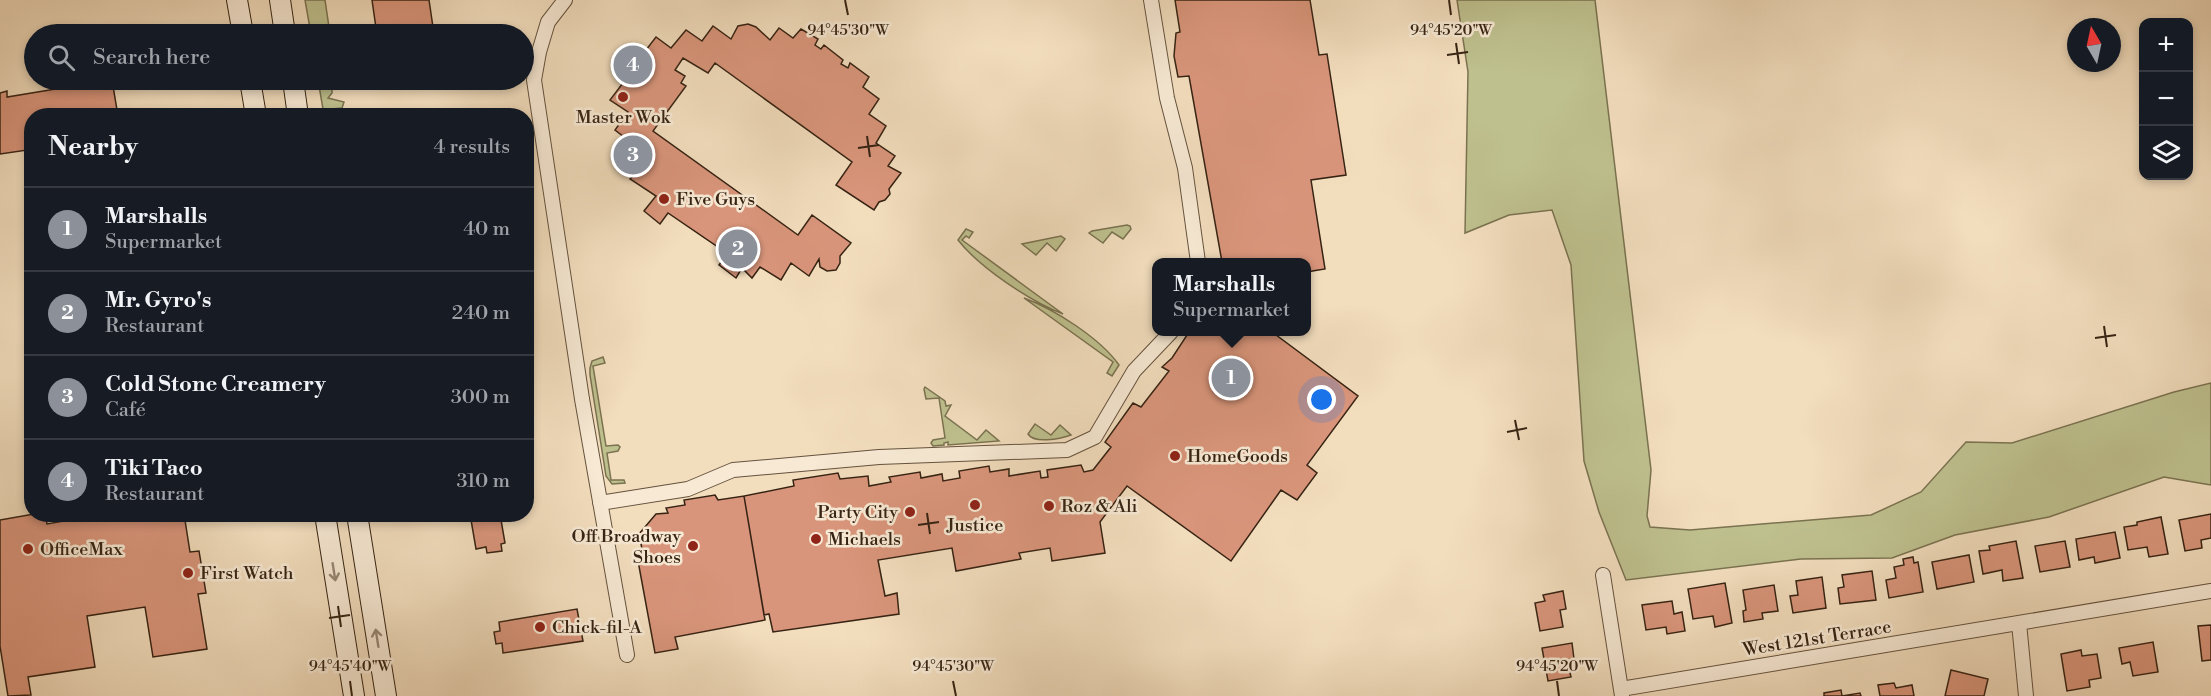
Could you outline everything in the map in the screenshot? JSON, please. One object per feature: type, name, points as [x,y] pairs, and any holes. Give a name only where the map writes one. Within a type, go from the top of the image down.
[{"type":"main road","points":[[237,0],[241,24]]},
{"type":"main road","points":[[280,0],[284,24]]},
{"type":"main road","points":[[252,90],[255,108]]},
{"type":"main road","points":[[294,90],[297,108]]},
{"type":"main road","points":[[326,522],[354,696]]},
{"type":"main road","points":[[358,522],[386,696]]},
{"type":"street","points":[[565,0],[548,22],[534,80],[576,364],[627,655]]},
{"type":"street","points":[[1150,0],[1167,99],[1185,168],[1197,258]]},
{"type":"street","points":[[600,503],[688,489],[733,470],[879,457],[1067,450],[1095,437],[1134,372],[1167,336]]},
{"type":"street","points":[[1602,575],[1622,692]]},
{"type":"street","name":"West 121st Terrace","points":[[1622,692],[2211,591]]},
{"type":"street","points":[[2019,623],[2026,696]]},
{"type":"green space","points":[[305,0],[325,0],[329,24],[309,24]]},
{"type":"green space","points":[[1457,0],[1595,0],[1651,470],[1647,516],[1650,527],[1690,530],[1871,515],[1921,492],[1966,442],[2012,443],[2174,392],[2211,383],[2211,485],[2164,477],[2049,517],[1955,535],[1892,558],[1801,559],[1626,580],[1599,512],[1584,461],[1571,265],[1552,210],[1509,215],[1465,233],[1468,72]]},
{"type":"green space","points":[[320,90],[332,90],[328,98],[344,102],[342,108],[323,108]]},
{"type":"green space","points":[[1127,225],[1131,229],[1123,239],[1112,232],[1103,243],[1089,233],[1092,231]]},
{"type":"green space","points":[[966,229],[973,232],[969,238],[966,236],[962,240],[1063,314],[1021,292],[979,262],[958,240]]},
{"type":"green space","points":[[1061,236],[1065,239],[1056,251],[1047,243],[1036,255],[1022,244]]},
{"type":"green space","points":[[1024,298],[1049,309],[1089,335],[1119,365],[1112,376],[1107,373],[1113,362]]},
{"type":"green space","points":[[603,357],[605,363],[593,366],[606,446],[618,445],[620,447],[618,451],[607,453],[611,480],[624,480],[625,483],[612,484],[606,476],[590,375],[592,361]]},
{"type":"green space","points":[[925,387],[945,401],[946,406],[951,405],[945,416],[977,440],[986,430],[999,441],[948,445],[948,442],[944,445],[933,446],[931,443],[933,440],[945,438],[939,398],[926,399]]},
{"type":"green space","points":[[1035,424],[1051,435],[1060,425],[1071,435],[1054,439],[1036,439],[1028,434]]},
{"type":"building","points":[[372,0],[429,0],[433,24],[375,24]]},
{"type":"building","points":[[1175,0],[1310,0],[1319,55],[1327,54],[1346,175],[1311,180],[1325,269],[1311,271],[1311,258],[1221,258],[1189,76],[1178,77],[1174,56],[1176,33],[1180,32]]},
{"type":"building","points":[[748,24],[756,27],[770,40],[779,28],[793,38],[801,29],[818,39],[815,45],[821,49],[824,45],[843,60],[841,64],[848,68],[850,63],[869,77],[863,87],[879,99],[869,114],[886,126],[876,143],[895,156],[888,166],[901,173],[889,189],[890,194],[885,200],[879,202],[874,210],[836,185],[852,162],[715,63],[708,73],[683,58],[675,70],[685,76],[681,83],[686,86],[653,131],[798,235],[812,215],[851,243],[840,256],[840,263],[836,270],[827,271],[820,267],[819,259],[809,276],[791,263],[781,280],[760,267],[752,278],[742,268],[736,278],[719,265],[728,254],[668,213],[660,224],[644,211],[656,196],[630,179],[639,171],[620,160],[618,150],[628,140],[615,130],[628,112],[610,100],[626,79],[618,74],[636,48],[643,54],[656,37],[671,48],[686,30],[702,41],[713,26],[731,39],[738,26]]},
{"type":"building","points":[[50,90],[114,90],[117,108],[24,108],[24,150],[0,154],[0,93],[7,91],[7,97]]},
{"type":"building","points":[[1186,336],[1277,336],[1358,396],[1307,465],[1317,473],[1297,500],[1281,490],[1231,561],[1127,486],[1100,522],[1105,553],[1052,561],[1050,548],[1019,553],[1021,559],[956,571],[952,548],[878,560],[885,596],[897,593],[899,614],[773,632],[769,614],[764,615],[744,496],[794,486],[793,480],[838,473],[840,479],[868,476],[869,486],[891,482],[889,477],[920,472],[921,478],[942,474],[943,481],[960,478],[959,471],[989,466],[990,472],[1009,469],[1009,476],[1040,471],[1041,478],[1048,477],[1047,470],[1081,465],[1084,472],[1093,470],[1111,447],[1105,442],[1133,403],[1141,407],[1169,371],[1162,367],[1172,358]]},
{"type":"building","points":[[715,495],[718,500],[744,496],[765,620],[675,637],[678,649],[655,653],[636,550],[642,549],[639,534],[656,514],[668,513],[666,508],[685,505],[684,500]]},
{"type":"building","points":[[2211,514],[2211,538],[2201,540],[2202,548],[2185,551],[2179,520]]},
{"type":"building","points":[[24,516],[24,522],[47,522],[47,524],[58,522],[185,522],[190,552],[199,551],[206,593],[198,594],[207,649],[153,657],[145,607],[87,616],[95,667],[28,677],[31,695],[8,696],[0,646],[0,520]]},
{"type":"building","points":[[2161,517],[2168,554],[2149,557],[2147,547],[2128,550],[2124,527]]},
{"type":"building","points":[[471,522],[501,522],[505,543],[501,544],[502,551],[487,553],[486,547],[476,549]]},
{"type":"building","points":[[2115,532],[2120,558],[2095,563],[2094,557],[2079,560],[2076,539]]},
{"type":"building","points":[[2016,541],[2023,578],[2003,581],[2002,570],[1983,574],[1979,551],[1990,550],[1989,546]]},
{"type":"building","points":[[2065,541],[2070,567],[2040,572],[2035,546]]},
{"type":"building","points":[[1969,555],[1974,582],[1937,589],[1932,562]]},
{"type":"building","points":[[1913,557],[1914,563],[1918,562],[1923,592],[1889,598],[1886,580],[1896,578],[1894,567],[1904,565],[1903,559]]},
{"type":"building","points":[[1872,571],[1876,600],[1840,604],[1838,588],[1844,587],[1842,575]]},
{"type":"building","points":[[1822,577],[1826,608],[1793,613],[1790,596],[1798,595],[1796,581]]},
{"type":"building","points":[[1725,583],[1732,623],[1715,627],[1713,616],[1693,619],[1688,589]]},
{"type":"building","points":[[1774,585],[1778,611],[1762,613],[1763,619],[1744,622],[1743,611],[1746,610],[1743,590]]},
{"type":"building","points":[[1563,591],[1566,609],[1560,610],[1563,627],[1540,631],[1535,603],[1545,601],[1543,595]]},
{"type":"building","points":[[1672,601],[1674,614],[1682,612],[1685,631],[1667,634],[1666,627],[1646,630],[1642,605]]},
{"type":"building","name":"Chick-fil-A","points":[[577,609],[583,641],[503,653],[502,643],[496,644],[494,632],[500,631],[499,622]]},
{"type":"building","points":[[2211,625],[2211,660],[2202,661],[2198,626]]},
{"type":"building","points":[[2153,642],[2158,672],[2133,676],[2130,662],[2122,664],[2119,648]]},
{"type":"building","points":[[1572,643],[1574,659],[1567,660],[1571,677],[1548,681],[1542,648]]},
{"type":"building","points":[[2081,650],[2082,656],[2097,654],[2101,678],[2089,680],[2090,687],[2067,691],[2061,654]]},
{"type":"building","points":[[1951,670],[1988,679],[1984,696],[1945,696]]},
{"type":"building","points":[[1894,683],[1896,688],[1912,685],[1914,696],[1880,696],[1878,685]]},
{"type":"building","points":[[1841,690],[1842,696],[1824,696],[1824,693]]},
{"type":"building","points":[[1860,693],[1861,696],[1842,696]]},
{"type":"place","name":"Tiki Taco","points":[[633,65]]},
{"type":"place","name":"Master Wok","points":[[623,97]]},
{"type":"place","name":"Cold Stone Creamery","points":[[633,155]]},
{"type":"place","name":"Five Guys","points":[[664,199]]},
{"type":"place","name":"Mr. Gyro's","points":[[738,249]]},
{"type":"place","name":"Marshalls","points":[[1231,378]]},
{"type":"place","name":"HomeGoods","points":[[1175,456]]},
{"type":"place","name":"Justice","points":[[975,505]]},
{"type":"place","name":"Roz & Ali","points":[[1049,506]]},
{"type":"place","name":"Party City","points":[[910,512]]},
{"type":"place","name":"Michaels","points":[[816,539]]},
{"type":"place","name":"Off Broadway Shoes","points":[[693,546]]},
{"type":"place","name":"OfficeMax","points":[[28,549]]},
{"type":"place","name":"First Watch","points":[[188,573]]},
{"type":"place","name":"Chick-fil-A","points":[[540,627]]}]
